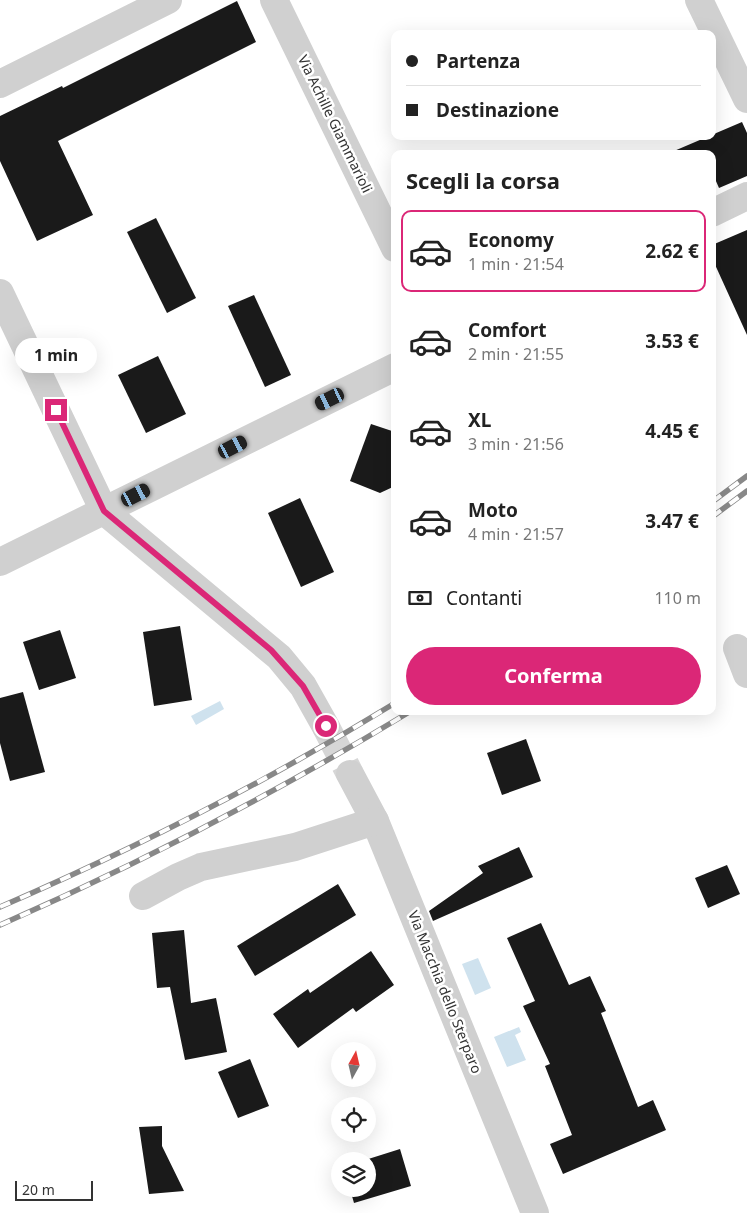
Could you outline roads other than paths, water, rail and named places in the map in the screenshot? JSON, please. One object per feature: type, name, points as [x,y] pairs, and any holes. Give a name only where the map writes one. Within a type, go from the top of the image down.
[{"type":"street","points":[[0,84],[168,0]]},
{"type":"street","name":"Via Achille Giammarioli","points":[[274,0],[391,240]]},
{"type":"street","points":[[699,0],[714,30]]},
{"type":"street","points":[[716,35],[747,99]]},
{"type":"street","points":[[716,211],[747,196]]},
{"type":"street","points":[[0,293],[104,511],[268,647],[303,686],[326,726]]},
{"type":"street","points":[[0,562],[391,369]]},
{"type":"street","points":[[736,648],[747,674]]},
{"type":"street","name":"Via Macchia dello Sterparo","points":[[350,774],[375,821],[534,1213]]},
{"type":"street","points":[[143,896],[201,867],[295,847],[375,821]]},
{"type":"water","points":[[220,701],[224,709],[196,725],[191,716]]},
{"type":"water","points":[[478,958],[491,988],[475,995],[462,964]]},
{"type":"water","points":[[519,1027],[521,1032],[515,1035],[526,1060],[507,1067],[494,1037]]},
{"type":"tunnel","points":[[326,727],[350,774]]},
{"type":"railway","points":[[716,499],[747,476]]},
{"type":"railway","points":[[716,514],[747,491]]},
{"type":"railway","points":[[0,907],[101,861],[201,812],[299,759],[391,705]]},
{"type":"railway","points":[[0,925],[105,877],[209,825],[404,715]]}]
